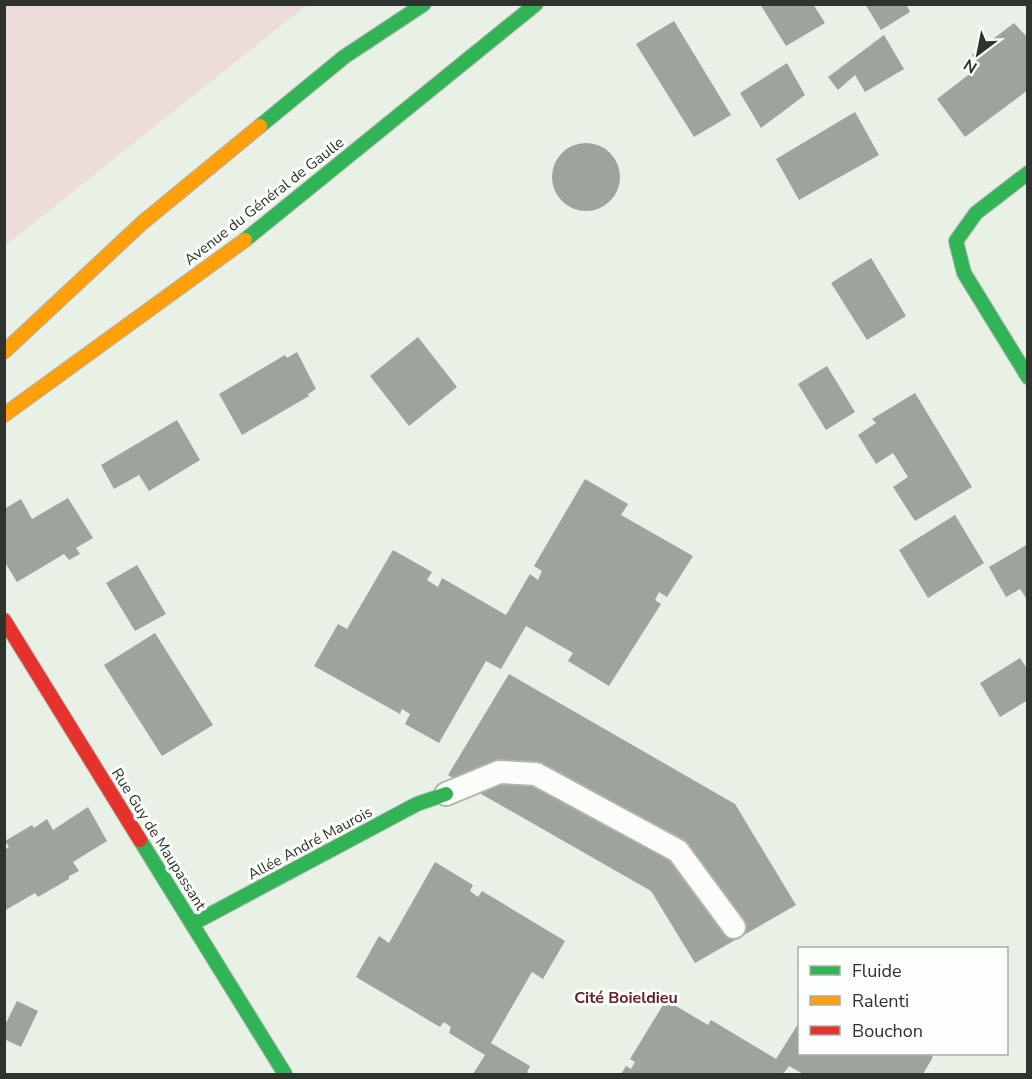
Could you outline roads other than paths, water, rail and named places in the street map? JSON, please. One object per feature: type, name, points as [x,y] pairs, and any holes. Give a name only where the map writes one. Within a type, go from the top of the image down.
[{"type":"main road","points":[[4,351],[160,208],[344,57],[424,4]]},
{"type":"main road","name":"Avenue du Général de Gaulle","points":[[4,415],[252,235],[536,4]]},
{"type":"main road","points":[[1028,173],[976,213],[956,241],[964,273],[1028,377]]},
{"type":"main road","name":"Rue Guy de Maupassant","points":[[4,620],[285,1074]]},
{"type":"main road","name":"Allée André Maurois","points":[[192,924],[417,804],[446,794]]},
{"type":"lane","points":[[446,794],[499,772],[536,774],[678,851],[734,927]]},
{"type":"district","name":"Cité Boieldieu","points":[[626,997]]}]
